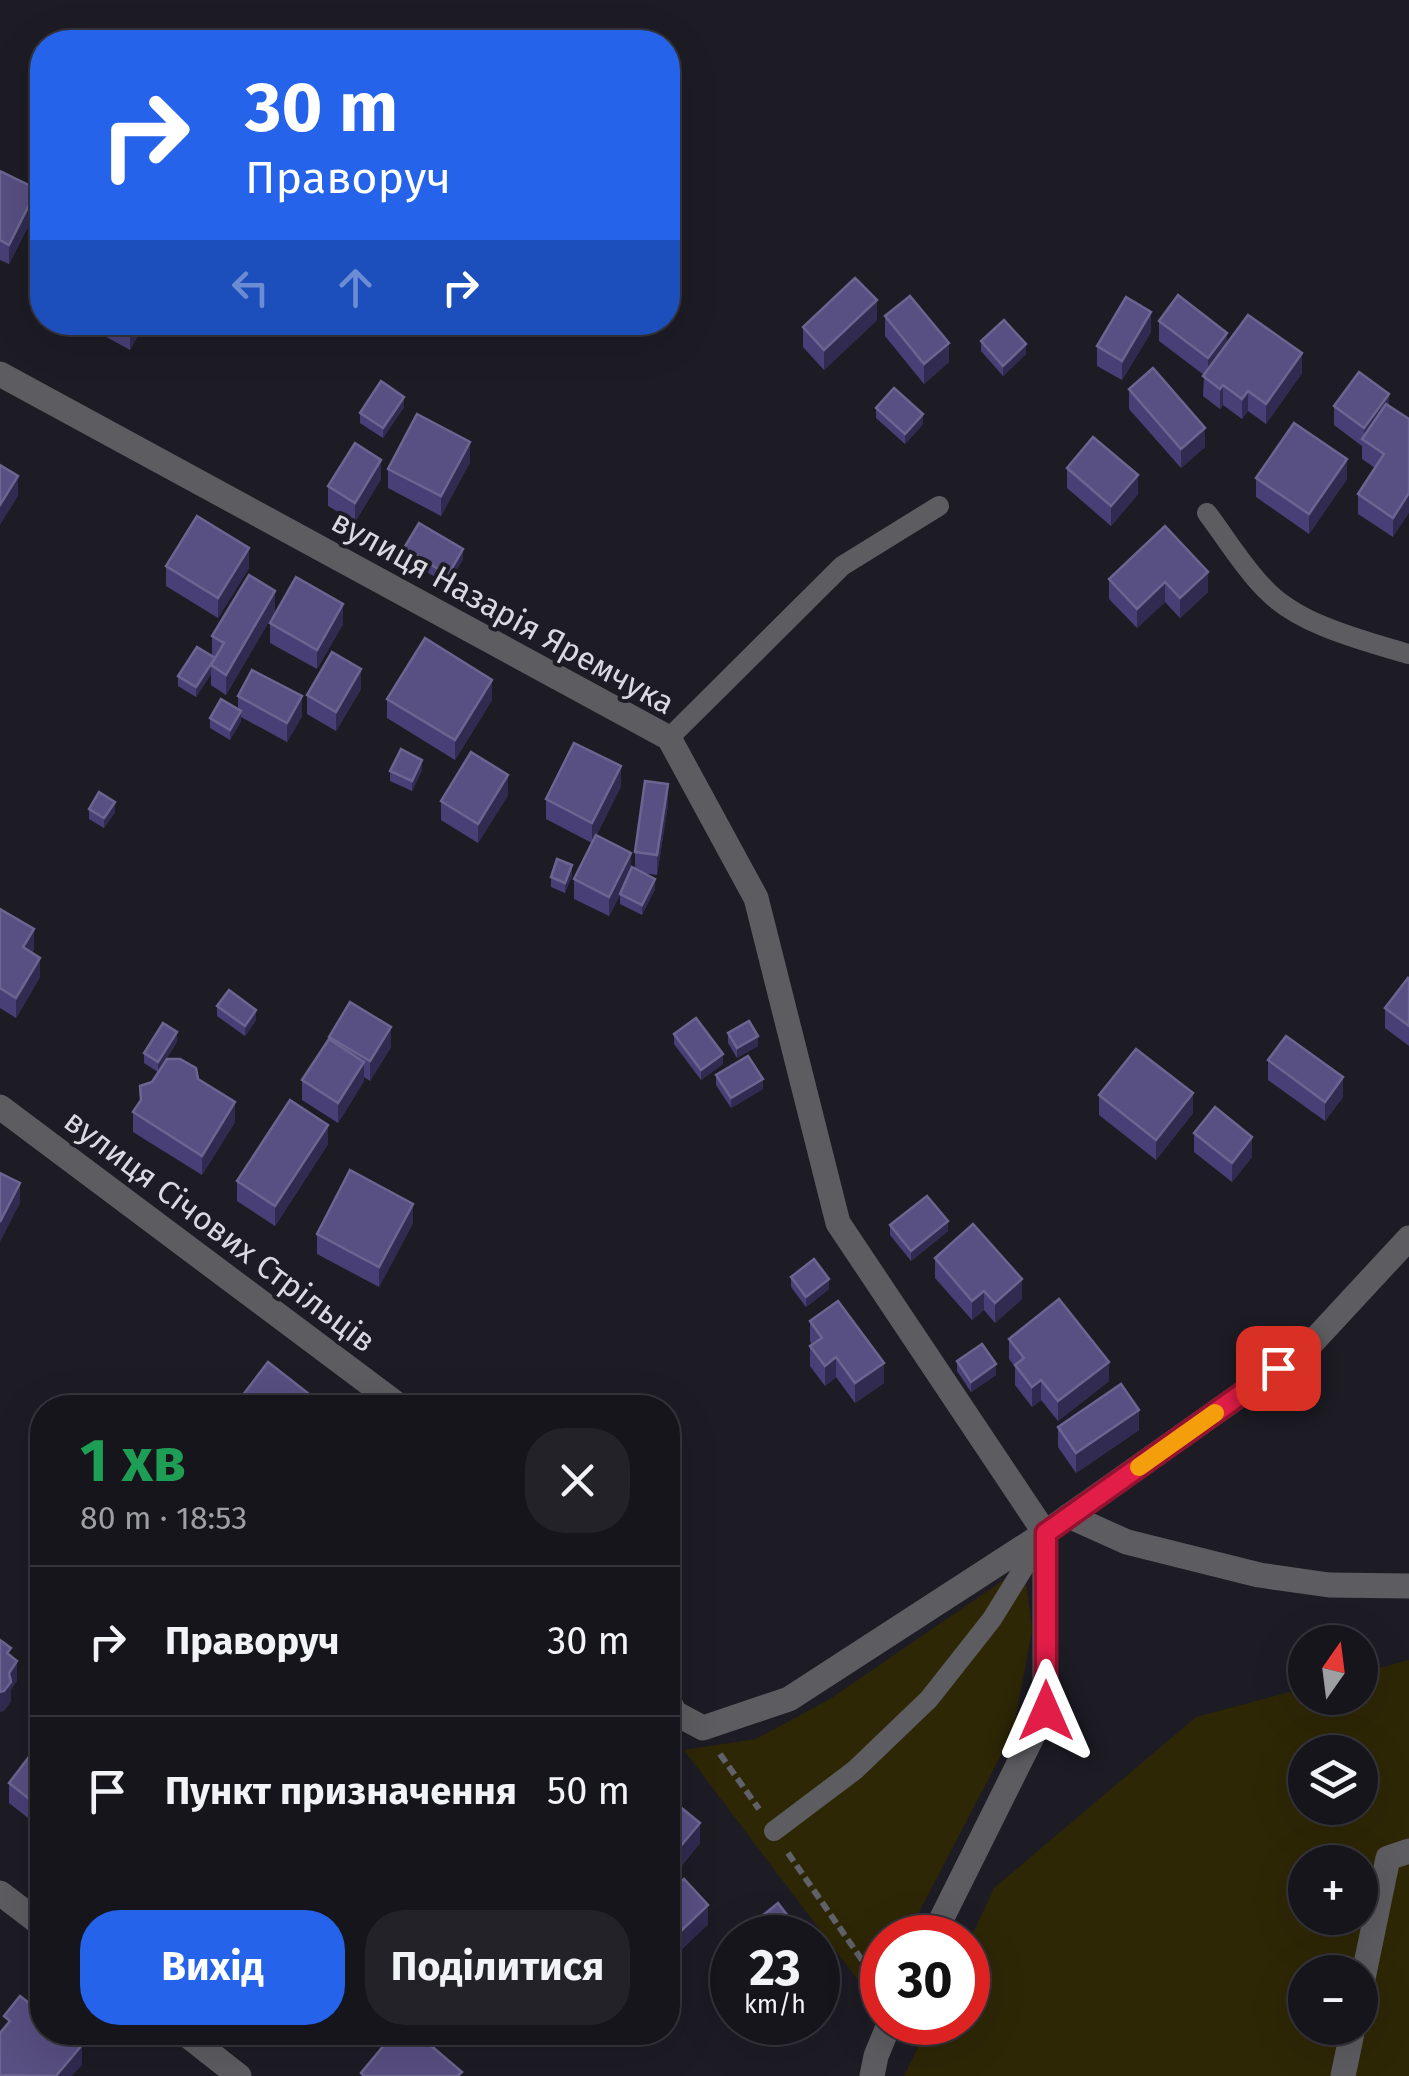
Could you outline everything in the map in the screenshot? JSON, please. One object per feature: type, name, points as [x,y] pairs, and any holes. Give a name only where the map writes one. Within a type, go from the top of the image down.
[{"type":"street","name":"вулиця Назарія Яремчука","points":[[0,374],[669,738],[756,898],[838,1223],[1046,1533]]},
{"type":"street","name":"вулиця Січових Стрільців","points":[[0,1107],[385,1395]]},
{"type":"street","points":[[680,1716],[703,1728],[789,1699],[1046,1533],[1308,1347],[1409,1238]]},
{"type":"street","points":[[1070,1516],[1128,1542],[1259,1574],[1329,1585],[1409,1586]]},
{"type":"street","points":[[944,1915],[1046,1711],[1046,1533]]},
{"type":"street","points":[[1368,1955],[1388,1858],[1409,1851]]},
{"type":"street","points":[[0,1893],[30,1917]]},
{"type":"street","points":[[199,2045],[240,2076]]},
{"type":"street","points":[[872,2076],[881,2045]]},
{"type":"street","points":[[1343,2076],[1349,2045]]},
{"type":"lane","points":[[669,738],[842,566],[939,506]]},
{"type":"lane","points":[[1207,514],[1266,590],[1294,612],[1351,637],[1409,653]]},
{"type":"lane","points":[[774,1831],[856,1770],[928,1700],[992,1619],[1046,1533]]},
{"type":"path","points":[[703,1728],[860,1957]]},
{"type":"shaded area","points":[[1008,1577],[1026,1582],[1032,1630],[1013,1732],[917,1915],[860,1915],[860,1983],[840,1956],[840,1915],[809,1915],[684,1750],[756,1739],[830,1699]]},
{"type":"shaded area","points":[[1409,1660],[1409,2076],[904,2076],[919,2045],[990,2045],[990,1915],[981,1915],[994,1888],[1196,1717],[1288,1693],[1288,1715],[1378,1715],[1378,1668]]},
{"type":"building","points":[[0,171],[30,186],[30,203],[9,245],[0,240]]},
{"type":"building","points":[[855,278],[877,300],[824,350],[803,327]]},
{"type":"building","points":[[1178,295],[1227,333],[1208,358],[1159,321]]},
{"type":"building","points":[[910,296],[949,343],[924,364],[885,316]]},
{"type":"building","points":[[1126,297],[1151,312],[1122,361],[1097,346]]},
{"type":"building","points":[[1248,315],[1302,353],[1266,404],[1248,391],[1242,399],[1203,376]]},
{"type":"building","points":[[1004,320],[1026,344],[1003,366],[981,341]]},
{"type":"building","points":[[1153,368],[1205,428],[1181,449],[1129,389]]},
{"type":"building","points":[[1359,372],[1389,394],[1364,428],[1334,406]]},
{"type":"building","points":[[381,381],[404,397],[383,428],[360,413]]},
{"type":"building","points":[[894,388],[923,414],[905,434],[876,408]]},
{"type":"building","points":[[1386,404],[1409,419],[1409,493],[1393,518],[1358,494],[1384,454],[1362,439]]},
{"type":"building","points":[[417,414],[470,442],[441,496],[388,469]]},
{"type":"building","points":[[1294,423],[1347,459],[1309,514],[1256,478]]},
{"type":"building","points":[[1093,437],[1138,475],[1111,506],[1067,468]]},
{"type":"building","points":[[355,443],[381,460],[355,503],[328,486]]},
{"type":"building","points":[[0,465],[18,476],[0,505]]},
{"type":"building","points":[[197,516],[249,548],[218,598],[166,566]]},
{"type":"building","points":[[419,523],[463,549],[448,575],[404,548]]},
{"type":"building","points":[[1165,526],[1208,572],[1180,598],[1165,582],[1137,609],[1109,579]]},
{"type":"building","points":[[249,575],[275,591],[226,675],[211,665],[224,643],[212,636]]},
{"type":"building","points":[[296,577],[343,604],[317,650],[270,623]]},
{"type":"building","points":[[425,638],[492,680],[455,740],[387,699]]},
{"type":"building","points":[[197,647],[215,658],[196,687],[178,676]]},
{"type":"building","points":[[332,652],[361,669],[336,712],[307,695]]},
{"type":"building","points":[[252,670],[302,696],[287,723],[238,696]]},
{"type":"building","points":[[221,699],[241,711],[230,730],[210,718]]},
{"type":"building","points":[[574,743],[621,766],[592,823],[546,799]]},
{"type":"building","points":[[401,749],[422,760],[412,781],[390,771]]},
{"type":"building","points":[[471,752],[508,775],[478,824],[441,801]]},
{"type":"building","points":[[645,781],[668,784],[657,855],[635,852]]},
{"type":"building","points":[[99,792],[115,802],[104,818],[89,809]]},
{"type":"building","points":[[596,835],[631,853],[609,897],[574,879]]},
{"type":"building","points":[[557,859],[572,865],[565,883],[551,877]]},
{"type":"building","points":[[632,867],[655,879],[642,905],[620,894]]},
{"type":"building","points":[[0,909],[34,929],[23,947],[40,958],[16,998],[0,988]]},
{"type":"building","points":[[1409,979],[1409,1026],[1385,1008]]},
{"type":"building","points":[[229,990],[256,1010],[245,1026],[217,1006]]},
{"type":"building","points":[[350,1002],[391,1027],[370,1061],[329,1037]]},
{"type":"building","points":[[696,1018],[723,1054],[701,1070],[674,1034]]},
{"type":"building","points":[[749,1021],[758,1036],[737,1048],[728,1033]]},
{"type":"building","points":[[163,1023],[177,1032],[158,1062],[144,1053]]},
{"type":"building","points":[[1286,1036],[1343,1077],[1325,1102],[1268,1060]]},
{"type":"building","points":[[329,1039],[364,1062],[338,1103],[302,1080]]},
{"type":"building","points":[[1136,1049],[1193,1093],[1156,1140],[1099,1095]]},
{"type":"building","points":[[748,1056],[763,1079],[731,1098],[716,1075]]},
{"type":"building","points":[[167,1059],[180,1059],[196,1068],[198,1079],[235,1102],[202,1156],[133,1112],[141,1100],[140,1086],[152,1082]]},
{"type":"building","points":[[290,1100],[328,1125],[275,1206],[237,1181]]},
{"type":"building","points":[[1215,1107],[1252,1137],[1232,1163],[1194,1133]]},
{"type":"building","points":[[350,1170],[413,1204],[379,1267],[317,1234]]},
{"type":"building","points":[[0,1173],[20,1183],[0,1222]]},
{"type":"building","points":[[927,1196],[948,1221],[911,1251],[890,1225]]},
{"type":"building","points":[[973,1224],[1022,1279],[995,1303],[984,1291],[972,1301],[935,1258]]},
{"type":"building","points":[[814,1259],[829,1279],[806,1297],[791,1277]]},
{"type":"building","points":[[1059,1299],[1109,1362],[1058,1401],[1041,1380],[1032,1387],[1015,1365],[1024,1358],[1009,1339]]},
{"type":"building","points":[[838,1301],[884,1363],[855,1383],[836,1357],[825,1366],[810,1346],[822,1338],[810,1321]]},
{"type":"building","points":[[982,1344],[996,1364],[971,1382],[957,1361]]},
{"type":"building","points":[[268,1362],[310,1395],[243,1395]]},
{"type":"building","points":[[1121,1384],[1139,1410],[1076,1453],[1058,1427]]},
{"type":"building","points":[[0,1640],[11,1648],[7,1653],[17,1661],[9,1673],[11,1682],[0,1692]]},
{"type":"building","points":[[30,1756],[30,1800],[9,1783]]},
{"type":"building","points":[[680,1807],[700,1823],[680,1847]]},
{"type":"building","points":[[684,1879],[708,1905],[680,1932],[680,1882]]},
{"type":"building","points":[[778,1903],[787,1915],[763,1915]]},
{"type":"building","points":[[20,1996],[30,2004],[30,2045],[82,2045],[56,2076],[0,2075],[0,2033],[10,2021],[4,2016]]},
{"type":"building","points":[[384,2045],[430,2045],[462,2072],[458,2076],[361,2073]]},
{"type":"slow traffic","points":[[1139,1467],[1215,1413]]},
{"type":"route","points":[[1046,1711],[1046,1533],[1278,1368]]}]
